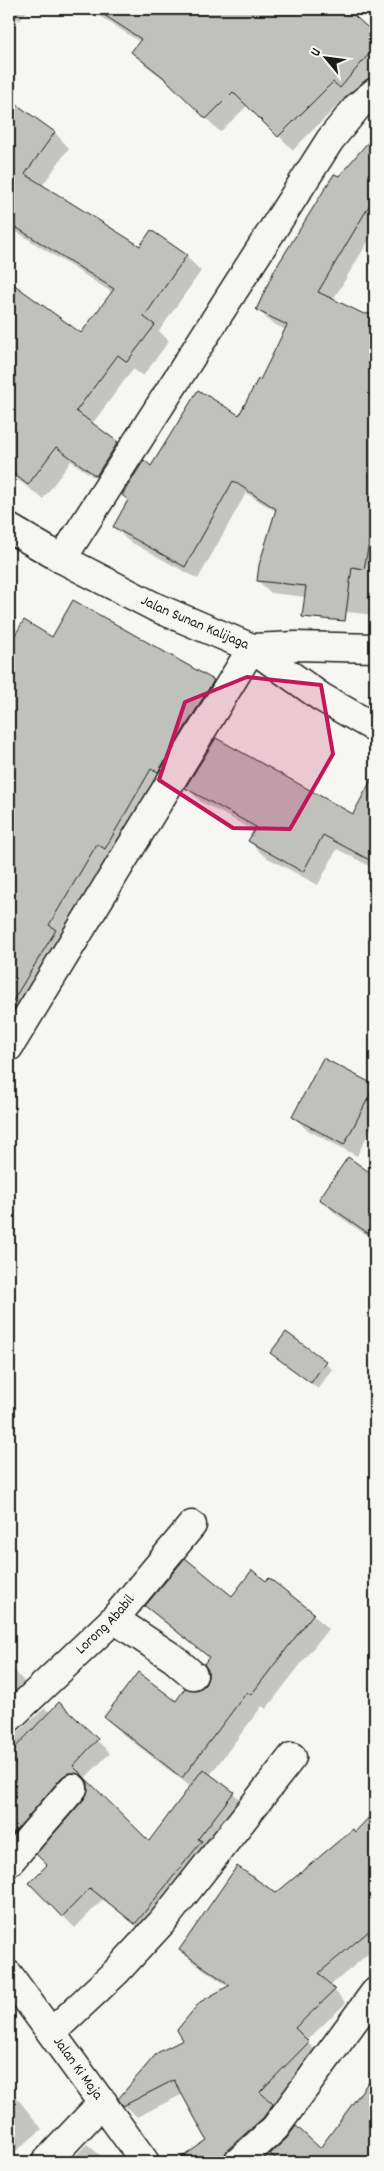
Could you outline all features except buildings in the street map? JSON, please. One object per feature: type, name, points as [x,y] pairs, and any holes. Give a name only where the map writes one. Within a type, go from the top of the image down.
[{"type":"street","points":[[62,559],[330,140],[358,106],[375,92]]},
{"type":"street","name":"Jalan Sunan Kalijaga","points":[[9,528],[62,559],[155,607],[252,648],[321,697],[375,728]]},
{"type":"street","points":[[9,1047],[252,648],[296,646],[375,648]]},
{"type":"street","name":"Lorong Ababil","points":[[9,1718],[114,1619],[192,1525]]},
{"type":"street","points":[[114,1619],[173,1658],[193,1675]]},
{"type":"street","points":[[52,2032],[116,1972],[163,1921],[292,1757]]},
{"type":"street","points":[[9,1862],[73,1788]]},
{"type":"street","name":"Jalan Ki Maja","points":[[9,1976],[52,2032],[145,2162]]},
{"type":"street","points":[[238,2162],[275,2128],[375,1992]]},
{"type":"street","points":[[46,2162],[102,2102]]},
{"type":"highlighted area","points":[[247,677],[321,685],[333,754],[290,829],[233,828],[159,780],[185,702]]}]
